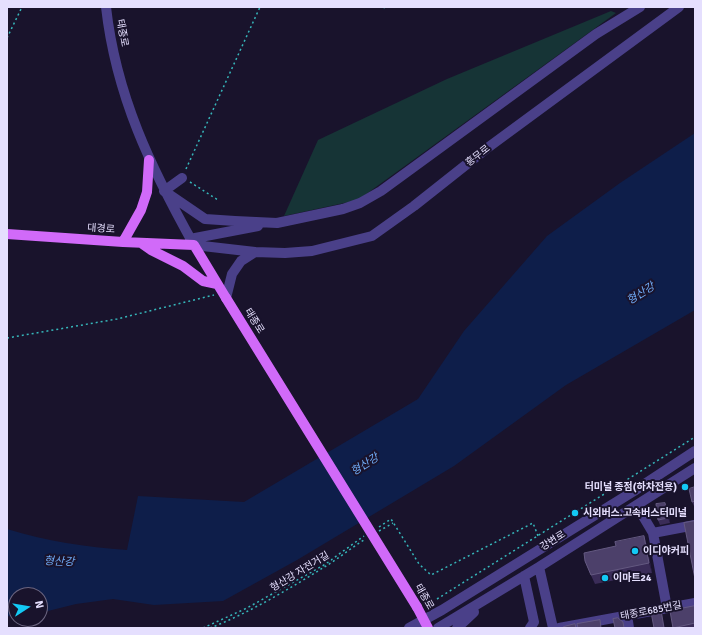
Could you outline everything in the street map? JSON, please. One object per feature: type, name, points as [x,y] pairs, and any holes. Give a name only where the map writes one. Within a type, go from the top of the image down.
[{"type":"main road","points":[[123,242],[141,210],[147,192],[150,160]]},
{"type":"main road","name":"대경로","points":[[7,234],[141,243],[191,243]]},
{"type":"main road","points":[[141,243],[151,250],[183,266],[203,281],[217,284]]},
{"type":"main road","name":"태종로","points":[[191,243],[417,607],[425,624]]},
{"type":"street","name":"태종로","points":[[106,7],[112,46],[123,90],[133,121],[164,191],[191,243]]},
{"type":"street","points":[[191,243],[343,209],[360,203],[408,172],[596,34],[640,7]]},
{"type":"street","name":"흥무로","points":[[191,243],[255,252],[285,253],[312,251],[372,236],[679,7]]},
{"type":"street","points":[[182,178],[164,191],[205,219],[277,223]]},
{"type":"street","points":[[225,296],[232,274],[240,261],[255,252]]},
{"type":"street","name":"강변로","points":[[409,628],[425,624],[442,610],[602,511],[695,451]]},
{"type":"street","name":"강변로","points":[[438,628],[637,506],[695,468]]},
{"type":"street","points":[[637,506],[653,533],[667,608]]},
{"type":"street","points":[[653,533],[695,525]]},
{"type":"street","points":[[539,567],[552,628]]},
{"type":"street","points":[[524,576],[534,622],[530,628]]},
{"type":"street","points":[[458,628],[474,611],[483,605],[486,599]]},
{"type":"street","name":"태종로685번길","points":[[559,628],[695,603]]},
{"type":"street","points":[[627,615],[629,628]]},
{"type":"path","points":[[7,38],[22,7]]},
{"type":"path","points":[[218,200],[182,178],[260,7]]},
{"type":"path","points":[[383,7],[387,9]]},
{"type":"path","points":[[7,338],[116,319],[225,296]]},
{"type":"path","points":[[438,599],[695,437]]},
{"type":"path","points":[[378,527],[391,519],[419,564],[431,575],[533,523],[538,536]]},
{"type":"path","points":[[375,534],[393,523]]},
{"type":"path","points":[[204,628],[247,608],[324,565],[366,535]]},
{"type":"path","name":"형산강 자전거길","points":[[210,628],[235,618],[301,581],[328,565],[350,548],[369,537]]},
{"type":"green space","points":[[611,11],[616,13],[358,200],[284,216],[318,140],[447,79]]},
{"type":"water","name":"형산강","points":[[695,133],[695,310],[566,385],[454,466],[297,560],[223,601],[154,605],[113,599],[76,604],[48,611],[48,587],[8,587],[7,616],[7,529],[66,543],[127,550],[138,496],[244,502],[418,399],[464,331],[547,236],[620,183]]},
{"type":"building","points":[[695,487],[695,501],[692,502],[689,489]]},
{"type":"building","points":[[665,503],[668,518],[658,520],[656,504]]},
{"type":"building","points":[[695,521],[695,579],[684,523]]},
{"type":"building","points":[[644,536],[649,563],[591,575],[585,561],[584,553],[616,546],[615,542]]},
{"type":"building","points":[[695,606],[695,623],[673,628],[670,611]]},
{"type":"building","points":[[661,610],[664,628],[654,628],[651,612]]},
{"type":"building","points":[[618,618],[623,622],[624,628],[615,628],[613,619]]},
{"type":"building","points":[[600,620],[601,628],[578,628],[577,624]]},
{"type":"building","points":[[575,624],[576,628],[562,628],[563,627]]},
{"type":"place","name":"터미널 종점(하차전용)","points":[[685,487]]},
{"type":"place","name":"시외버스.고속버스터미널","points":[[575,513]]},
{"type":"place","name":"이디야커피","points":[[635,551]]},
{"type":"place","name":"이마트24","points":[[605,578]]}]
